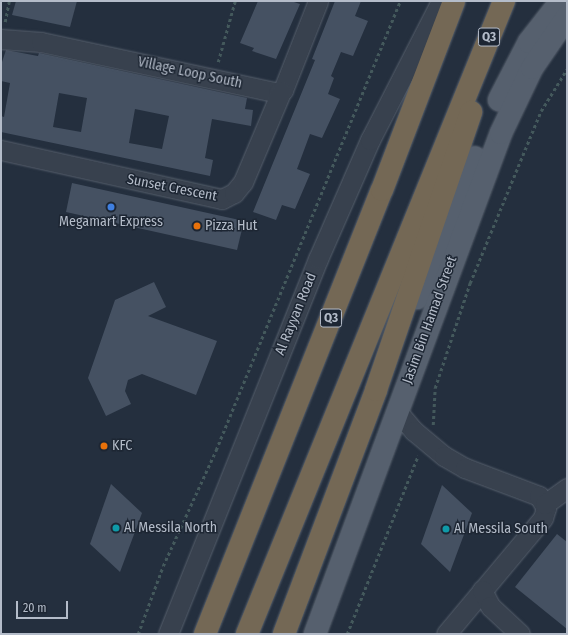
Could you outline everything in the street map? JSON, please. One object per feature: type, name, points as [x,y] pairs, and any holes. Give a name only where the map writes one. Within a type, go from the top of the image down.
[{"type":"highway","name":"Q3","points":[[205,634],[379,197],[454,1]]},
{"type":"highway","name":"Q3","points":[[246,634],[504,1]]},
{"type":"highway","points":[[284,634],[376,390],[404,302],[460,151],[471,113],[474,73]]},
{"type":"main road","points":[[376,390],[402,337],[503,89],[529,42],[561,1]]},
{"type":"main road","name":"Jasim Bin Hamad Street","points":[[314,634],[515,100],[532,68],[567,17]]},
{"type":"street","points":[[281,92],[318,1]]},
{"type":"street","name":"Al Rayyan Road","points":[[168,634],[366,147],[441,1]]},
{"type":"street","name":"Village Loop South","points":[[1,39],[41,42],[281,92]]},
{"type":"street","name":"Sunset Crescent","points":[[1,150],[222,199],[234,193],[243,182],[281,92]]},
{"type":"street","points":[[397,411],[424,440],[465,468],[535,494],[545,504]]},
{"type":"street","points":[[446,634],[543,518],[545,504],[567,488]]},
{"type":"street","points":[[482,590],[490,606],[514,632]]},
{"type":"path","points":[[214,78],[235,1]]},
{"type":"path","points":[[138,634],[164,566],[219,443],[400,1]]},
{"type":"path","points":[[347,634],[424,440],[434,421],[433,395],[470,283],[541,111],[567,69]]},
{"type":"building","points":[[16,1],[77,1],[70,27],[12,15]]},
{"type":"building","points":[[258,1],[291,1],[300,4],[276,59],[252,51],[254,48],[240,43]]},
{"type":"building","points":[[335,1],[361,1],[355,16],[368,21],[353,56],[341,52],[331,76],[334,78],[328,94],[340,99],[322,138],[310,134],[297,169],[310,174],[295,209],[282,205],[276,220],[253,212],[315,60],[312,59]]},
{"type":"building","points":[[6,50],[38,56],[39,53],[247,98],[245,109],[253,110],[251,126],[212,119],[205,158],[213,160],[210,176],[1,132],[1,116],[4,117],[10,83],[1,81],[1,65]],"holes":[[[59,93],[87,98],[81,132],[53,127]],[[135,109],[169,116],[162,149],[129,143]]]},
{"type":"building","points":[[72,183],[244,221],[237,250],[66,212]]},
{"type":"building","points":[[154,282],[166,307],[148,316],[217,341],[196,395],[142,374],[128,380],[125,391],[131,404],[106,416],[88,378],[115,300]]},
{"type":"building","name":"Al Messila North","points":[[111,484],[142,513],[120,572],[90,544]]},
{"type":"building","name":"Al Messila South","points":[[442,485],[472,513],[450,572],[421,544]]},
{"type":"building","points":[[557,534],[567,542],[567,629],[515,587]]},
{"type":"place","name":"Megamart Express","points":[[111,207]]},
{"type":"place","name":"Pizza Hut","points":[[197,226]]},
{"type":"place","name":"KFC","points":[[104,446]]},
{"type":"place","name":"Al Messila North","points":[[116,528]]},
{"type":"place","name":"Al Messila South","points":[[446,529]]}]
